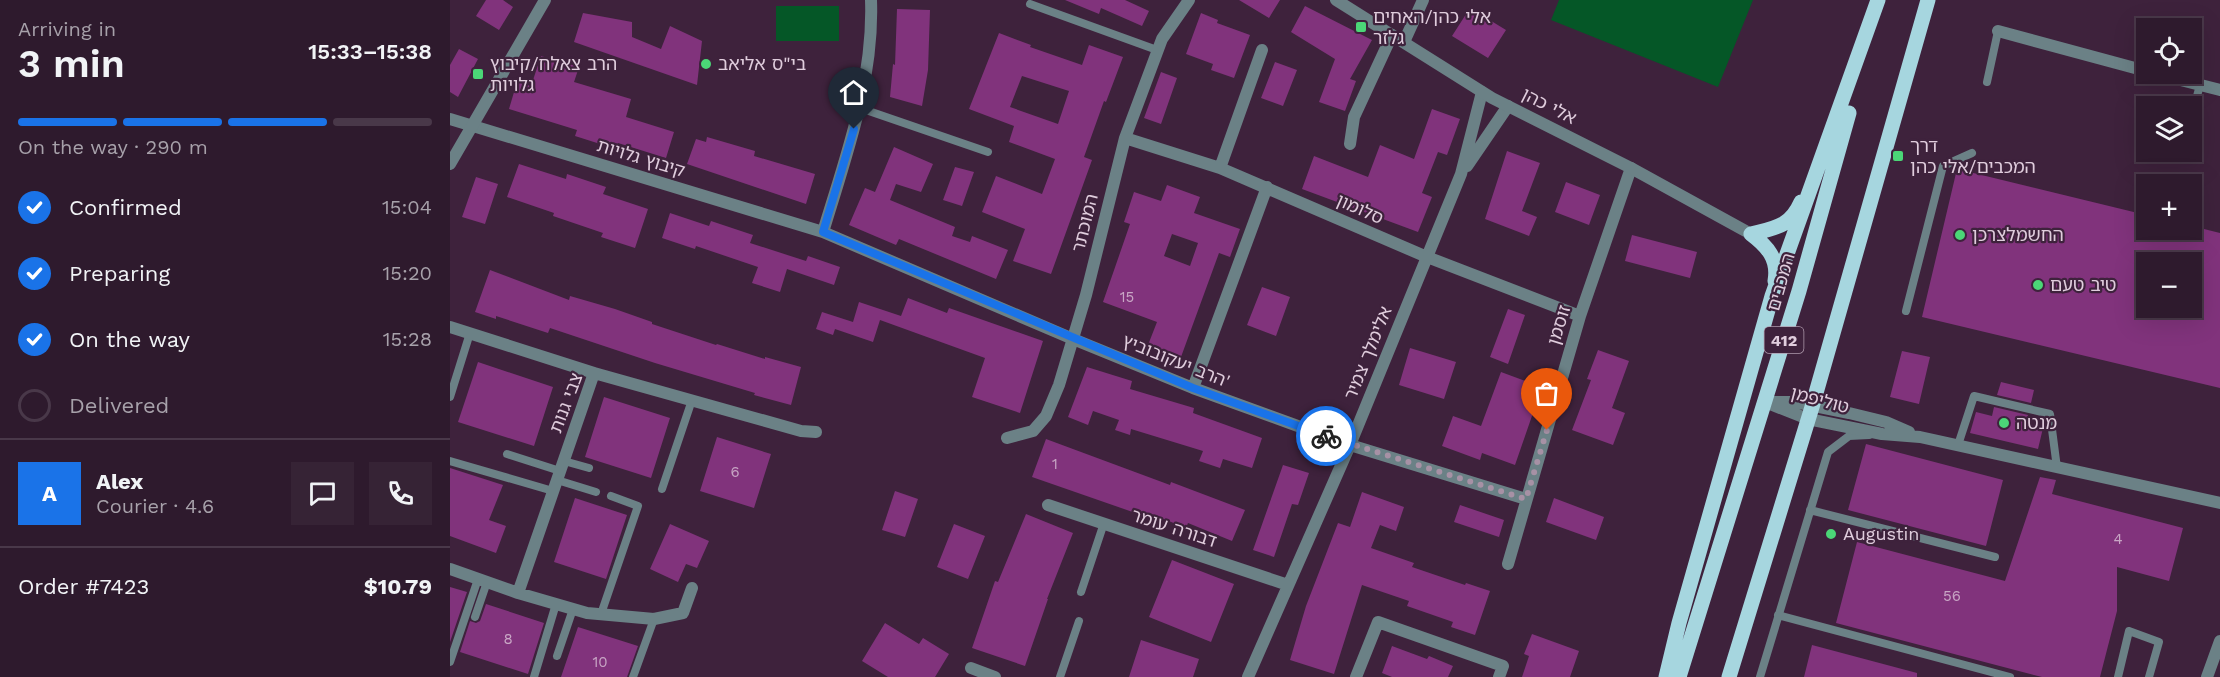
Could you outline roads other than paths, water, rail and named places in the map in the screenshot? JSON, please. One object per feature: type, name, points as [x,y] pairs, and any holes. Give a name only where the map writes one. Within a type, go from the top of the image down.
[{"type":"main road","name":"412","points":[[1666,677],[1682,612],[1772,296],[1879,0]]},
{"type":"main road","name":"המכבים","points":[[1679,677],[1799,291],[1879,0]]},
{"type":"main road","name":"412","points":[[1729,677],[1810,413],[1928,0]]},
{"type":"main road","points":[[1751,234],[1782,226],[1797,211],[1827,146]]},
{"type":"main road","points":[[1751,234],[1764,243],[1774,258],[1777,272],[1772,296]]},
{"type":"street","points":[[450,164],[545,0]]},
{"type":"street","points":[[823,232],[861,108],[872,22],[872,0]]},
{"type":"street","name":"המוכתר","points":[[1007,438],[1033,431],[1046,416],[1059,385],[1086,295],[1125,138],[1162,39],[1189,0]]},
{"type":"street","name":"אלי כהן","points":[[1336,0],[1482,92],[1631,168],[1751,234]]},
{"type":"street","points":[[1404,42],[1423,0]]},
{"type":"street","points":[[1998,31],[2136,68]]},
{"type":"street","points":[[1350,144],[1354,117],[1392,35]]},
{"type":"street","points":[[1220,168],[1262,50]]},
{"type":"street","points":[[2196,84],[2220,90]]},
{"type":"street","name":"אלימלך צמיר","points":[[1248,677],[1350,445],[1461,174],[1482,92]]},
{"type":"street","name":"אלימלך צמיר","points":[[1461,174],[1508,106]]},
{"type":"street","name":"קיבוץ גלויות","points":[[450,119],[823,232]]},
{"type":"street","name":"סלומון","points":[[1125,138],[1220,168],[1427,257],[1580,316]]},
{"type":"street","name":"זוסמן","points":[[1508,564],[1580,316],[1631,168]]},
{"type":"street","points":[[1193,388],[1267,188]]},
{"type":"street","name":"הרב יעקובוביץ'","points":[[823,232],[1193,388],[1350,445],[1526,499]]},
{"type":"street","points":[[450,327],[594,373]]},
{"type":"street","name":"צבי גנות","points":[[518,593],[594,373],[801,431],[816,432]]},
{"type":"street","name":"טוליפמן","points":[[1765,402],[1882,434],[1920,437],[2218,502]]},
{"type":"street","name":"טוליפמן","points":[[1810,413],[1886,422],[1920,437]]},
{"type":"street","name":"דבורה עומר","points":[[1048,505],[1288,585]]},
{"type":"street","points":[[450,569],[573,609],[654,619],[682,613],[692,588]]},
{"type":"street","points":[[1356,677],[1378,622],[1503,666],[1499,677]]},
{"type":"street","points":[[2207,677],[2220,641]]},
{"type":"street","points":[[971,668],[995,677]]},
{"type":"lane","points":[[1030,4],[1157,50]]},
{"type":"lane","points":[[1987,82],[1998,31]]},
{"type":"lane","points":[[2197,96],[2200,85]]},
{"type":"lane","points":[[861,108],[988,152]]},
{"type":"lane","points":[[1906,311],[1943,166],[1971,153]]},
{"type":"lane","points":[[450,398],[470,333]]},
{"type":"lane","points":[[1958,445],[1974,396],[2050,414],[2057,468]]},
{"type":"lane","points":[[662,489],[692,400]]},
{"type":"lane","points":[[1760,677],[1828,452],[1849,436],[1882,434]]},
{"type":"lane","points":[[507,454],[596,492]]},
{"type":"lane","points":[[450,460],[559,476],[589,468]]},
{"type":"lane","points":[[601,614],[638,506],[611,496]]},
{"type":"lane","points":[[1810,510],[1995,557]]},
{"type":"lane","points":[[1081,592],[1104,524]]},
{"type":"lane","points":[[475,617],[482,580]]},
{"type":"lane","points":[[450,662],[482,580]]},
{"type":"lane","points":[[534,677],[556,604]]},
{"type":"lane","points":[[556,656],[573,609]]},
{"type":"lane","points":[[1778,615],[2010,677]]},
{"type":"lane","points":[[633,677],[654,619]]},
{"type":"lane","points":[[1060,677],[1079,621]]},
{"type":"lane","points":[[2118,677],[2129,631],[2159,642],[2149,677]]},
{"type":"place","name":"אלי כהן/האחים גלזר","points":[[1361,27]]},
{"type":"place","name":"בי\"ס אליאב","points":[[706,64]]},
{"type":"place","name":"הרב צאלח/קיבוץ גלויות","points":[[478,74]]},
{"type":"place","name":"דרך המכבים/אלי כהן","points":[[1898,156]]},
{"type":"place","name":"החשמלצרכן","points":[[1960,235]]},
{"type":"place","name":"טיב טעם","points":[[2038,285]]},
{"type":"place","name":"מנטה","points":[[2004,423]]},
{"type":"place","name":"Augustin","points":[[1831,534]]}]
